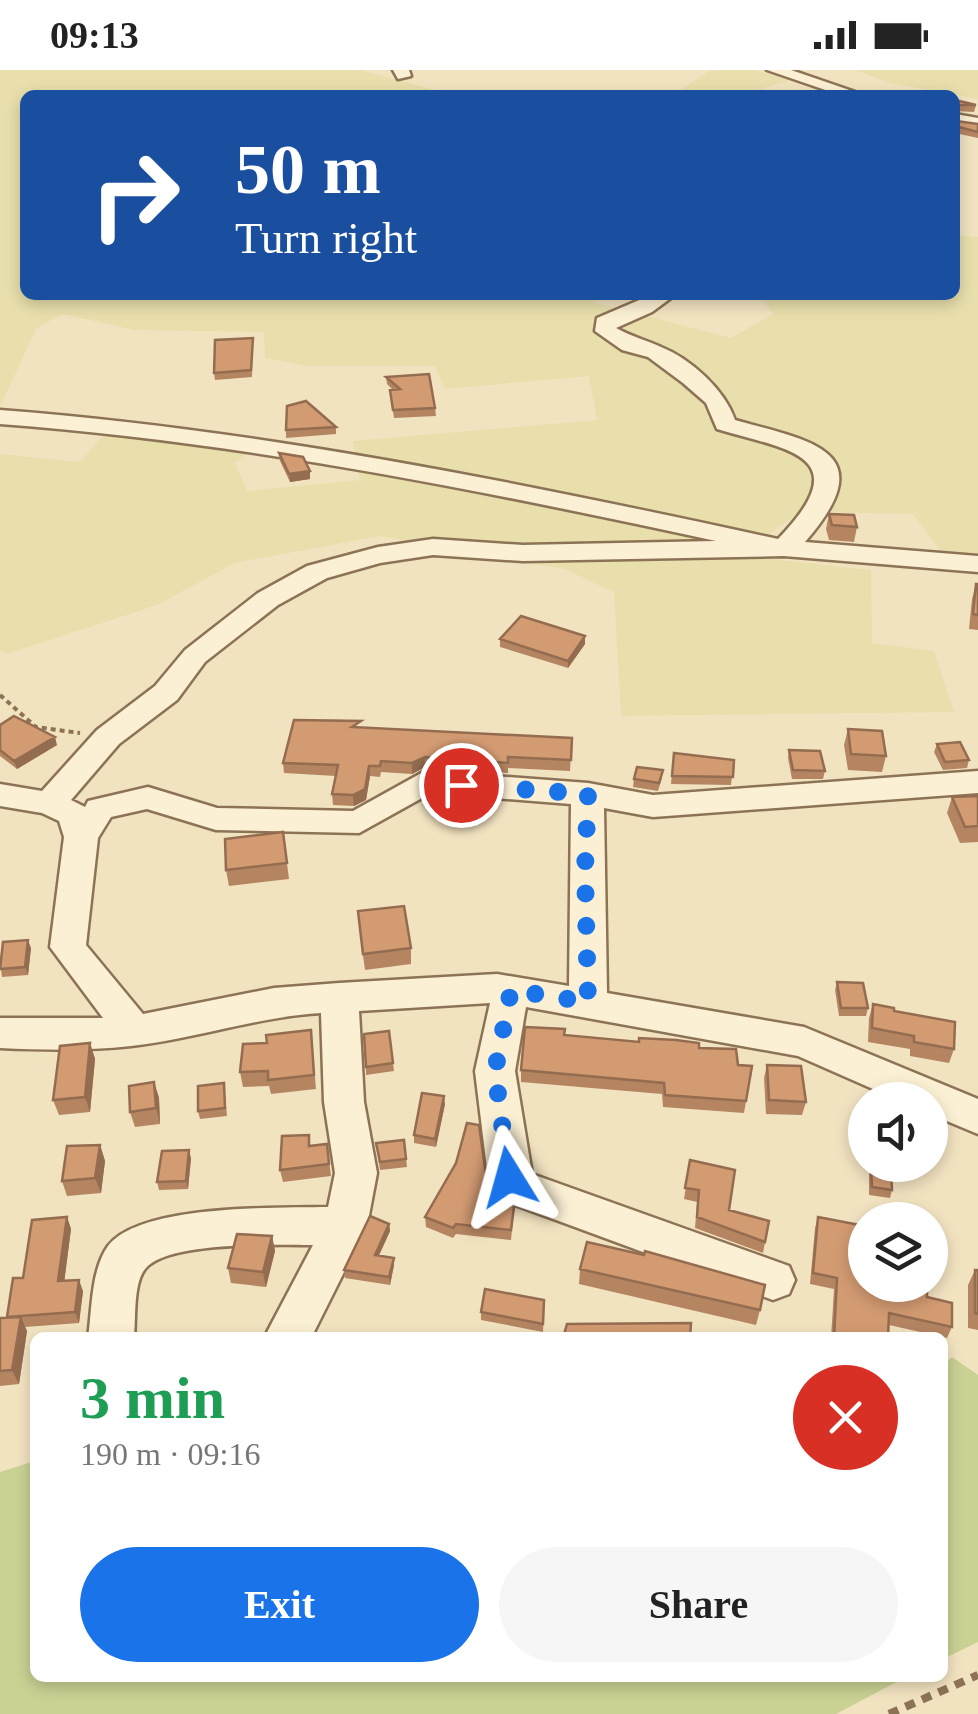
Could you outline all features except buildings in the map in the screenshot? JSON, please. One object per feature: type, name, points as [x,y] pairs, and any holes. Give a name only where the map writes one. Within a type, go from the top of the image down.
[{"type":"street","points":[[775,70],[840,90]]},
{"type":"street","points":[[658,300],[605,322],[606,331],[630,346],[656,352],[691,378],[717,400],[726,424],[808,448],[822,466],[826,488],[818,512],[784,548]]},
{"type":"street","points":[[0,418],[133,427],[484,483],[784,548]]},
{"type":"street","points":[[50,803],[108,737],[166,693],[195,656],[268,600],[317,572],[378,555],[433,546],[522,552],[784,548],[978,564]]},
{"type":"street","points":[[81,836],[100,809],[148,798],[216,819],[359,822],[425,782],[588,794],[653,806],[978,782]]},
{"type":"street","points":[[588,794],[588,1002]]},
{"type":"street","points":[[0,795],[50,803],[74,815],[81,836],[68,947],[134,1031]]},
{"type":"street","points":[[511,990],[495,1071],[509,1177],[517,1187],[773,1280]]},
{"type":"street","points":[[0,1034],[64,1036],[134,1031],[274,1002],[511,990],[804,1042],[978,1117]]},
{"type":"street","points":[[289,1332],[345,1226],[356,1174],[344,1102],[339,998]]},
{"type":"street","points":[[112,1332],[124,1260],[137,1248],[166,1236],[230,1228],[345,1226]]},
{"type":"path","points":[[0,695],[36,726],[108,737]]},
{"type":"path","points":[[889,1714],[978,1675]]},
{"type":"shaded area","points":[[0,70],[360,70],[434,90],[20,90],[20,300],[596,300],[593,302],[731,338],[773,314],[763,300],[960,300],[960,235],[978,237],[978,554],[940,550],[913,514],[800,512],[771,533],[771,559],[871,570],[872,643],[934,651],[954,712],[621,716],[614,592],[564,569],[380,536],[235,563],[157,605],[7,654],[0,650],[0,454],[81,462],[104,433],[250,452],[235,463],[247,491],[360,480],[353,441],[597,420],[589,376],[445,389],[435,366],[307,366],[265,358],[264,332],[135,330],[62,314],[36,329],[0,407]]},
{"type":"shaded area","points":[[754,70],[790,80],[758,90],[680,90],[709,71]]},
{"type":"shaded area","points":[[856,70],[978,70],[978,99],[960,96],[960,90],[928,90],[890,83]]},
{"type":"green space","points":[[952,1357],[978,1375],[978,1642],[948,1657],[948,1361]]},
{"type":"green space","points":[[30,1463],[30,1682],[896,1682],[836,1714],[0,1714],[0,1472]]},
{"type":"route","points":[[461,785],[588,794],[588,1002],[511,990],[495,1071],[509,1177]]}]
